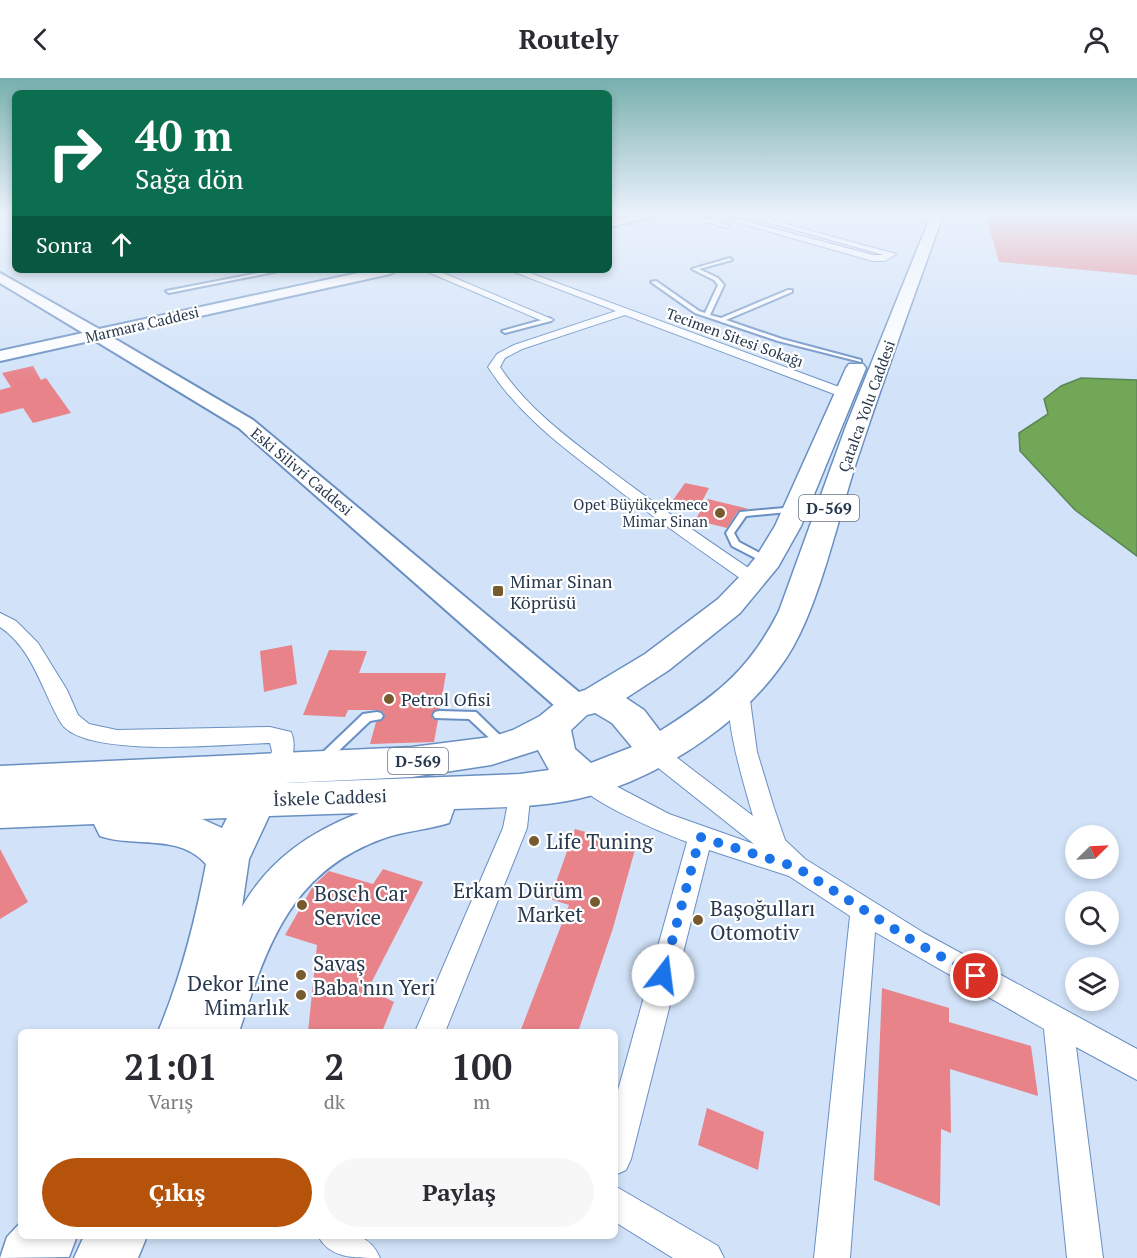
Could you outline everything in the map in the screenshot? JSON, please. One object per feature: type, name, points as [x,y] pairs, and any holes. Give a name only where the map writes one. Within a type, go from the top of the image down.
[{"type":"highway","name":"Çatalca Yolu Caddesi","points":[[575,711],[691,637],[729,606],[761,570],[795,509],[898,270]]},
{"type":"highway","name":"Çatalca Yolu Caddesi","points":[[655,753],[702,723],[739,693],[778,645],[794,611],[857,426],[916,270]]},
{"type":"highway","name":"İskele Caddesi","points":[[0,811],[268,783],[316,765],[412,762],[506,747],[575,711]]},
{"type":"highway","points":[[587,781],[565,765],[556,752],[575,711],[624,711],[635,721],[655,753]]},
{"type":"highway","name":"İskele Caddesi","points":[[0,781],[268,783],[520,790],[587,781],[655,753]]},
{"type":"highway","points":[[184,1029],[195,1005],[217,925],[228,859],[246,819],[268,783]]},
{"type":"highway","points":[[215,1029],[250,936],[285,883],[322,849],[369,824],[409,814],[470,807],[520,790]]},
{"type":"highway","points":[[0,817],[33,823],[149,825],[182,831],[208,839],[220,848],[228,859]]},
{"type":"highway","points":[[28,1258],[45,1239]]},
{"type":"highway","points":[[104,1258],[116,1239]]},
{"type":"main road","name":"Marmara Caddesi","points":[[0,356],[374,273]]},
{"type":"main road","name":"Eski Silivri Caddesi","points":[[0,277],[99,334],[246,424],[575,711]]},
{"type":"street","points":[[435,273],[549,320]]},
{"type":"street","name":"Tecimen Sitesi Sokağı","points":[[522,273],[846,394]]},
{"type":"street","points":[[624,312],[518,347],[501,356],[494,367],[505,386],[533,417],[608,476],[761,570]]},
{"type":"street","points":[[0,619],[10,625],[31,648],[57,690],[70,720],[83,731],[117,738],[270,735],[283,738],[268,783]]},
{"type":"street","points":[[739,693],[742,729],[752,777],[775,846]]},
{"type":"street","points":[[655,753],[775,846],[796,867],[1058,1022],[1137,1065]]},
{"type":"street","points":[[587,781],[614,798],[700,837],[796,867]]},
{"type":"street","points":[[431,1029],[515,828],[520,790]]},
{"type":"street","points":[[618,1148],[700,837]]},
{"type":"street","points":[[832,1258],[864,909]]},
{"type":"street","points":[[1058,1022],[1085,1258]]},
{"type":"street","points":[[618,1205],[706,1258]]},
{"type":"street","points":[[339,1239],[362,1258]]},
{"type":"lane","points":[[696,270],[716,279],[721,285],[707,315]]},
{"type":"lane","points":[[169,291],[266,273]]},
{"type":"lane","points":[[654,282],[698,312],[780,340],[859,361]]},
{"type":"lane","points":[[291,291],[310,292]]},
{"type":"lane","points":[[722,320],[790,291]]},
{"type":"lane","points":[[505,332],[549,320]]},
{"type":"lane","points":[[761,570],[735,544],[730,533],[743,514],[795,509]]},
{"type":"lane","points":[[439,715],[472,715],[506,747]]},
{"type":"lane","points":[[316,765],[367,717],[377,716]]},
{"type":"shaded area","points":[[1081,378],[1137,380],[1137,556],[1075,510],[1020,451],[1019,433],[1048,414],[1044,399],[1061,386]]},
{"type":"building","points":[[1085,270],[1137,270],[1137,275]]},
{"type":"building","points":[[33,366],[41,380],[46,378],[71,413],[33,423],[23,408],[0,414],[0,390],[11,387],[2,373]]},
{"type":"building","points":[[685,483],[709,488],[699,507],[673,500]]},
{"type":"building","points":[[708,499],[749,509],[738,511],[727,528],[695,520]]},
{"type":"building","points":[[292,645],[297,684],[264,692],[260,651]]},
{"type":"building","points":[[329,650],[367,651],[359,673],[446,673],[440,709],[431,714],[433,719],[438,720],[434,742],[370,744],[376,722],[385,717],[383,712],[378,710],[348,710],[345,717],[303,715]]},
{"type":"building","points":[[575,829],[636,846],[613,928],[579,1029],[521,1029],[569,905],[550,899]]},
{"type":"building","points":[[0,849],[28,902],[0,919]]},
{"type":"building","points":[[383,869],[423,882],[368,989],[394,1002],[383,1029],[308,1029],[317,945],[285,935],[313,886],[329,871],[373,884]]},
{"type":"building","points":[[882,988],[949,1008],[949,1022],[1031,1046],[1038,1096],[950,1069],[951,1133],[941,1129],[940,1206],[874,1180]]},
{"type":"building","points":[[707,1108],[764,1132],[758,1170],[698,1145]]},
{"type":"place","name":"Opet Büyükçekmece Mimar Sinan","points":[[720,513]]},
{"type":"place","name":"Mimar Sinan Köprüsü","points":[[498,591]]},
{"type":"place","name":"Petrol Ofisi","points":[[389,699]]},
{"type":"place","name":"Life Tuning","points":[[534,841]]},
{"type":"place","name":"Erkam Dürüm Market","points":[[595,902]]},
{"type":"place","name":"Bosch Car Service","points":[[302,905]]},
{"type":"place","name":"Başoğulları Otomotiv","points":[[698,920]]},
{"type":"place","name":"Savaş Baba'nın Yeri","points":[[301,975]]},
{"type":"place","name":"Dekor Line Mimarlık","points":[[301,995]]},
{"type":"route","points":[[663,975],[700,837],[796,867],[915,942],[976,976]]}]
